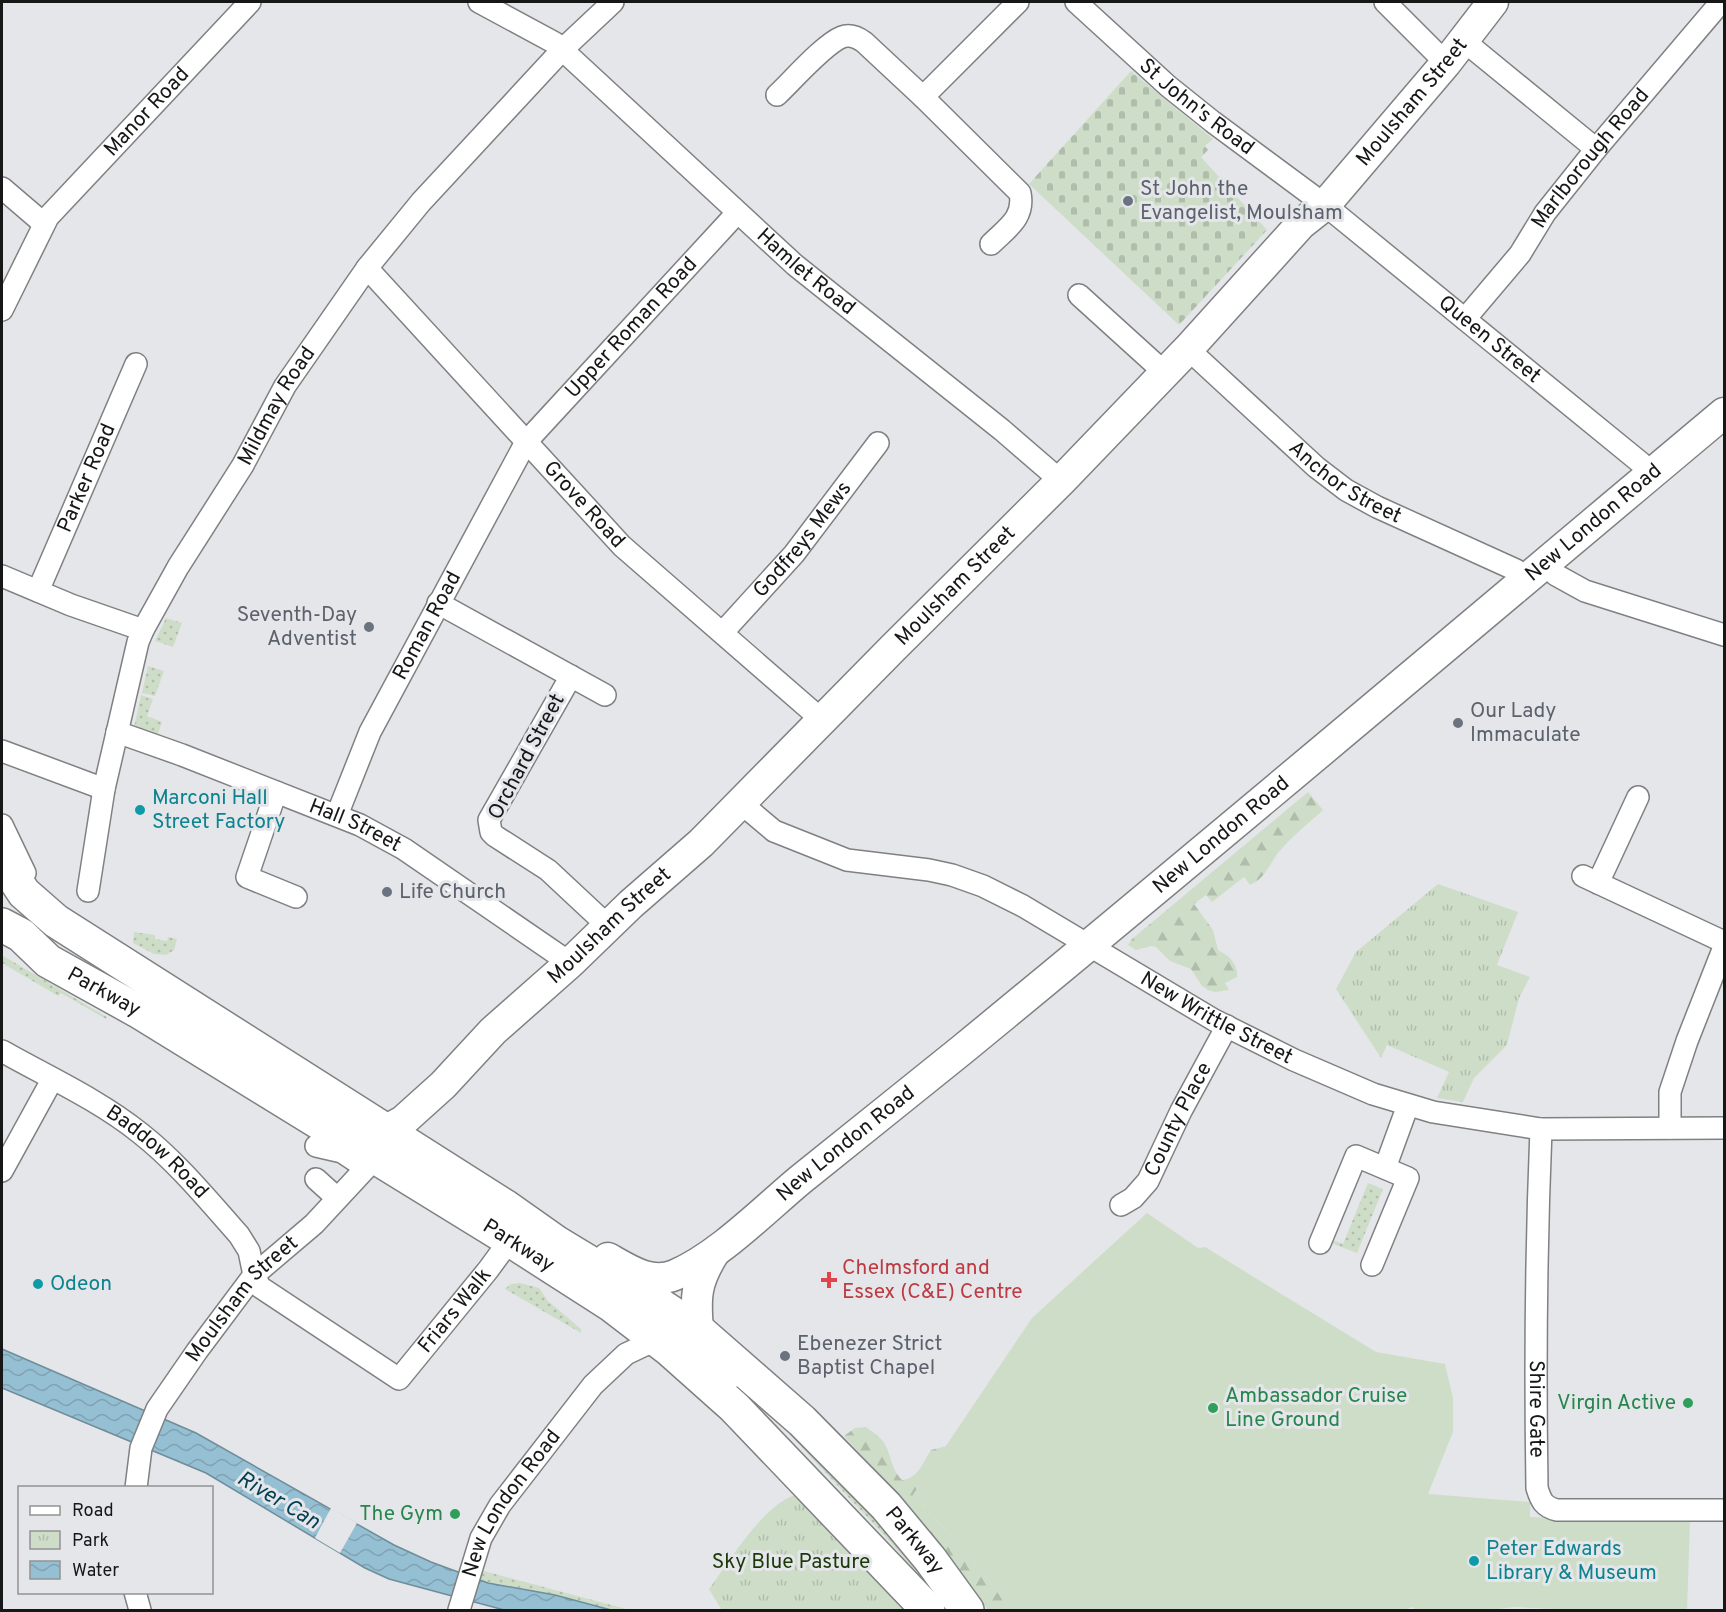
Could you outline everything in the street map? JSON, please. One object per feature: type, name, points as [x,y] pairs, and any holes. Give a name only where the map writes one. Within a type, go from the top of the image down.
[{"type":"main road","name":"Moulsham Street","points":[[380,1128],[392,1127],[403,1121],[443,1084],[493,1031],[742,804],[1188,350],[1300,224],[1325,205],[1455,52],[1493,2]]},
{"type":"main road","name":"New London Road","points":[[690,1282],[706,1266],[714,1252],[1089,947],[1725,413]]},
{"type":"main road","name":"Parkway","points":[[2,860],[24,893],[44,912],[506,1207],[557,1243],[698,1330],[802,1421],[885,1506],[930,1559],[968,1611]]},
{"type":"main road","name":"Parkway","points":[[2,925],[21,935],[48,961],[138,1011],[601,1298],[660,1342],[734,1407],[928,1611]]},
{"type":"main road","name":"Parkway","points":[[506,1207],[563,1232],[623,1267],[645,1277],[690,1282]]},
{"type":"main road","points":[[698,1330],[690,1282],[667,1289],[663,1307],[664,1317],[671,1328],[734,1386],[734,1407]]},
{"type":"street","name":"Manor Road","points":[[2,310],[44,223],[250,2]]},
{"type":"street","name":"Hamlet Road","points":[[479,2],[555,43],[795,265],[1002,430],[1061,481]]},
{"type":"street","name":"Mildmay Road","points":[[88,891],[104,789],[143,630],[178,567],[243,465],[285,386],[367,268],[421,202],[563,50],[613,2]]},
{"type":"street","points":[[923,97],[1018,2]]},
{"type":"street","name":"St John's Road","points":[[1076,2],[1117,41],[1195,108],[1325,205]]},
{"type":"street","points":[[1385,2],[1596,149]]},
{"type":"street","name":"Marlborough Road","points":[[1466,319],[1520,254],[1545,213],[1596,149],[1721,2]]},
{"type":"street","points":[[777,95],[832,42],[843,36],[854,36],[864,42],[1020,193],[1022,205],[1017,218],[991,244]]},
{"type":"street","points":[[2,188],[44,223]]},
{"type":"street","name":"Queen Street","points":[[1325,205],[1641,463],[1651,475]]},
{"type":"street","name":"Upper Roman Road","points":[[526,442],[737,213]]},
{"type":"street","name":"Grove Road","points":[[367,268],[622,546],[822,720]]},
{"type":"street","points":[[1079,295],[1165,373]]},
{"type":"street","name":"Anchor Street","points":[[1188,350],[1316,467],[1346,490],[1377,507],[1516,570],[1556,575],[1585,591],[1725,635]]},
{"type":"street","name":"Parker Road","points":[[38,591],[136,364]]},
{"type":"street","name":"Roman Road","points":[[337,815],[369,732],[526,442]]},
{"type":"street","name":"Godfreys Mews","points":[[723,632],[794,554],[878,443]]},
{"type":"street","points":[[2,576],[143,630]]},
{"type":"street","name":"Orchard Street","points":[[438,603],[605,694]]},
{"type":"street","name":"Orchard Street","points":[[571,676],[489,820],[489,826],[495,836],[548,870],[608,926]]},
{"type":"street","name":"Hall Street","points":[[117,732],[360,825],[404,849],[570,963]]},
{"type":"street","points":[[2,751],[104,789]]},
{"type":"street","points":[[276,792],[247,877],[296,897]]},
{"type":"street","points":[[1638,797],[1591,880],[1725,942]]},
{"type":"street","name":"New Writtle Street","points":[[742,804],[774,831],[847,860],[929,870],[983,886],[1023,906],[1089,947],[1227,1026],[1294,1060],[1353,1086],[1408,1105],[1462,1117],[1541,1129],[1725,1128]]},
{"type":"street","points":[[2,825],[44,912]]},
{"type":"street","name":"Parkway","points":[[2,940],[48,961]]},
{"type":"street","points":[[1670,1128],[1670,1092],[1687,1041],[1725,947]]},
{"type":"street","name":"County Place","points":[[1121,1205],[1133,1197],[1148,1181],[1181,1111],[1227,1026]]},
{"type":"street","name":"Baddow Road","points":[[2,1051],[122,1121],[164,1152],[239,1235],[249,1251],[254,1275],[260,1287],[399,1379]]},
{"type":"street","points":[[2,1171],[52,1080]]},
{"type":"street","points":[[1385,1168],[1408,1105]]},
{"type":"street","name":"Shire Gate","points":[[1541,1129],[1535,1373],[1537,1488],[1540,1500],[1547,1508],[1557,1510],[1725,1510]]},
{"type":"street","name":"Moulsham Street","points":[[136,1486],[141,1449],[157,1409],[254,1275],[314,1224],[337,1198],[370,1171],[342,1152],[316,1146]]},
{"type":"street","points":[[1320,1243],[1356,1156],[1408,1178],[1372,1264]]},
{"type":"street","points":[[316,1179],[337,1198]]},
{"type":"street","name":"Friars Walk","points":[[399,1379],[510,1240]]},
{"type":"street","name":"New London Road","points":[[459,1610],[482,1538],[500,1506],[593,1385],[635,1348],[660,1342]]},
{"type":"street","points":[[135,1594],[140,1611]]},
{"type":"green space","points":[[1131,71],[1213,139],[1205,146],[1208,150],[1201,157],[1267,230],[1179,325],[1029,184]]},
{"type":"green space","points":[[166,618],[182,623],[173,647],[155,641]]},
{"type":"green space","points":[[148,666],[164,671],[155,696],[142,693]]},
{"type":"green space","points":[[141,695],[153,699],[147,716],[162,722],[157,737],[134,728]]},
{"type":"green space","points":[[1308,792],[1323,810],[1283,847],[1259,879],[1250,885],[1244,877],[1212,902],[1206,895],[1194,904],[1213,930],[1218,950],[1229,957],[1236,968],[1237,977],[1225,983],[1229,990],[1215,992],[1208,990],[1202,986],[1191,969],[1170,961],[1156,947],[1136,950],[1128,945],[1132,939]]},
{"type":"green space","points":[[1438,884],[1518,912],[1497,965],[1530,977],[1519,998],[1507,1045],[1474,1078],[1463,1102],[1437,1098],[1449,1072],[1387,1045],[1381,1058],[1336,989],[1356,952]]},
{"type":"green space","points":[[134,932],[155,935],[155,939],[167,941],[168,937],[177,939],[174,950],[166,955],[154,954],[133,943]]},
{"type":"green space","points":[[2,956],[107,1017],[106,1019],[61,993],[58,996],[2,963]]},
{"type":"green space","points":[[1368,1183],[1383,1189],[1357,1253],[1328,1242],[1329,1239],[1343,1244]]},
{"type":"green space","name":"Ambassador Cruise Line Ground","points":[[1147,1213],[1198,1248],[1205,1247],[1376,1352],[1445,1364],[1453,1398],[1453,1432],[1428,1494],[1530,1502],[1530,1517],[1690,1522],[1687,1610],[1572,1610],[1514,1607],[1490,1610],[1416,1610],[1413,1607],[1403,1610],[1010,1610],[976,1565],[913,1495],[1032,1318]]},
{"type":"green space","points":[[520,1283],[539,1288],[548,1301],[581,1329],[581,1333],[505,1289],[511,1284]]},
{"type":"green space","points":[[751,1393],[878,1513],[950,1610],[881,1532]]},
{"type":"green space","points":[[866,1427],[882,1440],[902,1480],[916,1473],[931,1450],[947,1446],[913,1495],[976,1565],[1010,1610],[988,1610],[920,1520],[844,1436],[855,1428]]},
{"type":"green space","name":"Sky Blue Pasture","points":[[795,1495],[903,1610],[719,1610],[721,1609],[709,1589],[759,1522],[783,1501]]},
{"type":"green space","points":[[480,1570],[630,1610],[611,1610],[555,1595],[477,1580]]},
{"type":"water","name":"River Can","points":[[2,1349],[196,1433],[394,1545],[431,1562],[488,1583],[555,1595],[611,1610],[504,1610],[389,1579],[365,1568],[206,1473],[2,1388]]},
{"type":"pier","points":[[331,1508],[357,1523],[340,1553],[315,1538]]},
{"type":"place","name":"St John the Evangelist, Moulsham","points":[[1128,201]]},
{"type":"place","name":"Seventh-Day Adventist","points":[[369,627]]},
{"type":"place","name":"Our Lady Immaculate","points":[[1458,723]]},
{"type":"place","name":"Marconi Hall Street Factory","points":[[140,810]]},
{"type":"place","name":"Life Church","points":[[387,892]]},
{"type":"place","name":"Chelmsford and Essex (C&E) Centre","points":[[829,1280]]},
{"type":"place","name":"Odeon","points":[[38,1284]]},
{"type":"place","name":"Ebenezer Strict Baptist Chapel","points":[[785,1356]]},
{"type":"place","name":"Virgin Active","points":[[1688,1403]]},
{"type":"place","name":"Ambassador Cruise Line Ground","points":[[1213,1408]]},
{"type":"place","name":"The Gym","points":[[455,1514]]},
{"type":"place","name":"Peter Edwards Library & Museum","points":[[1474,1561]]}]
